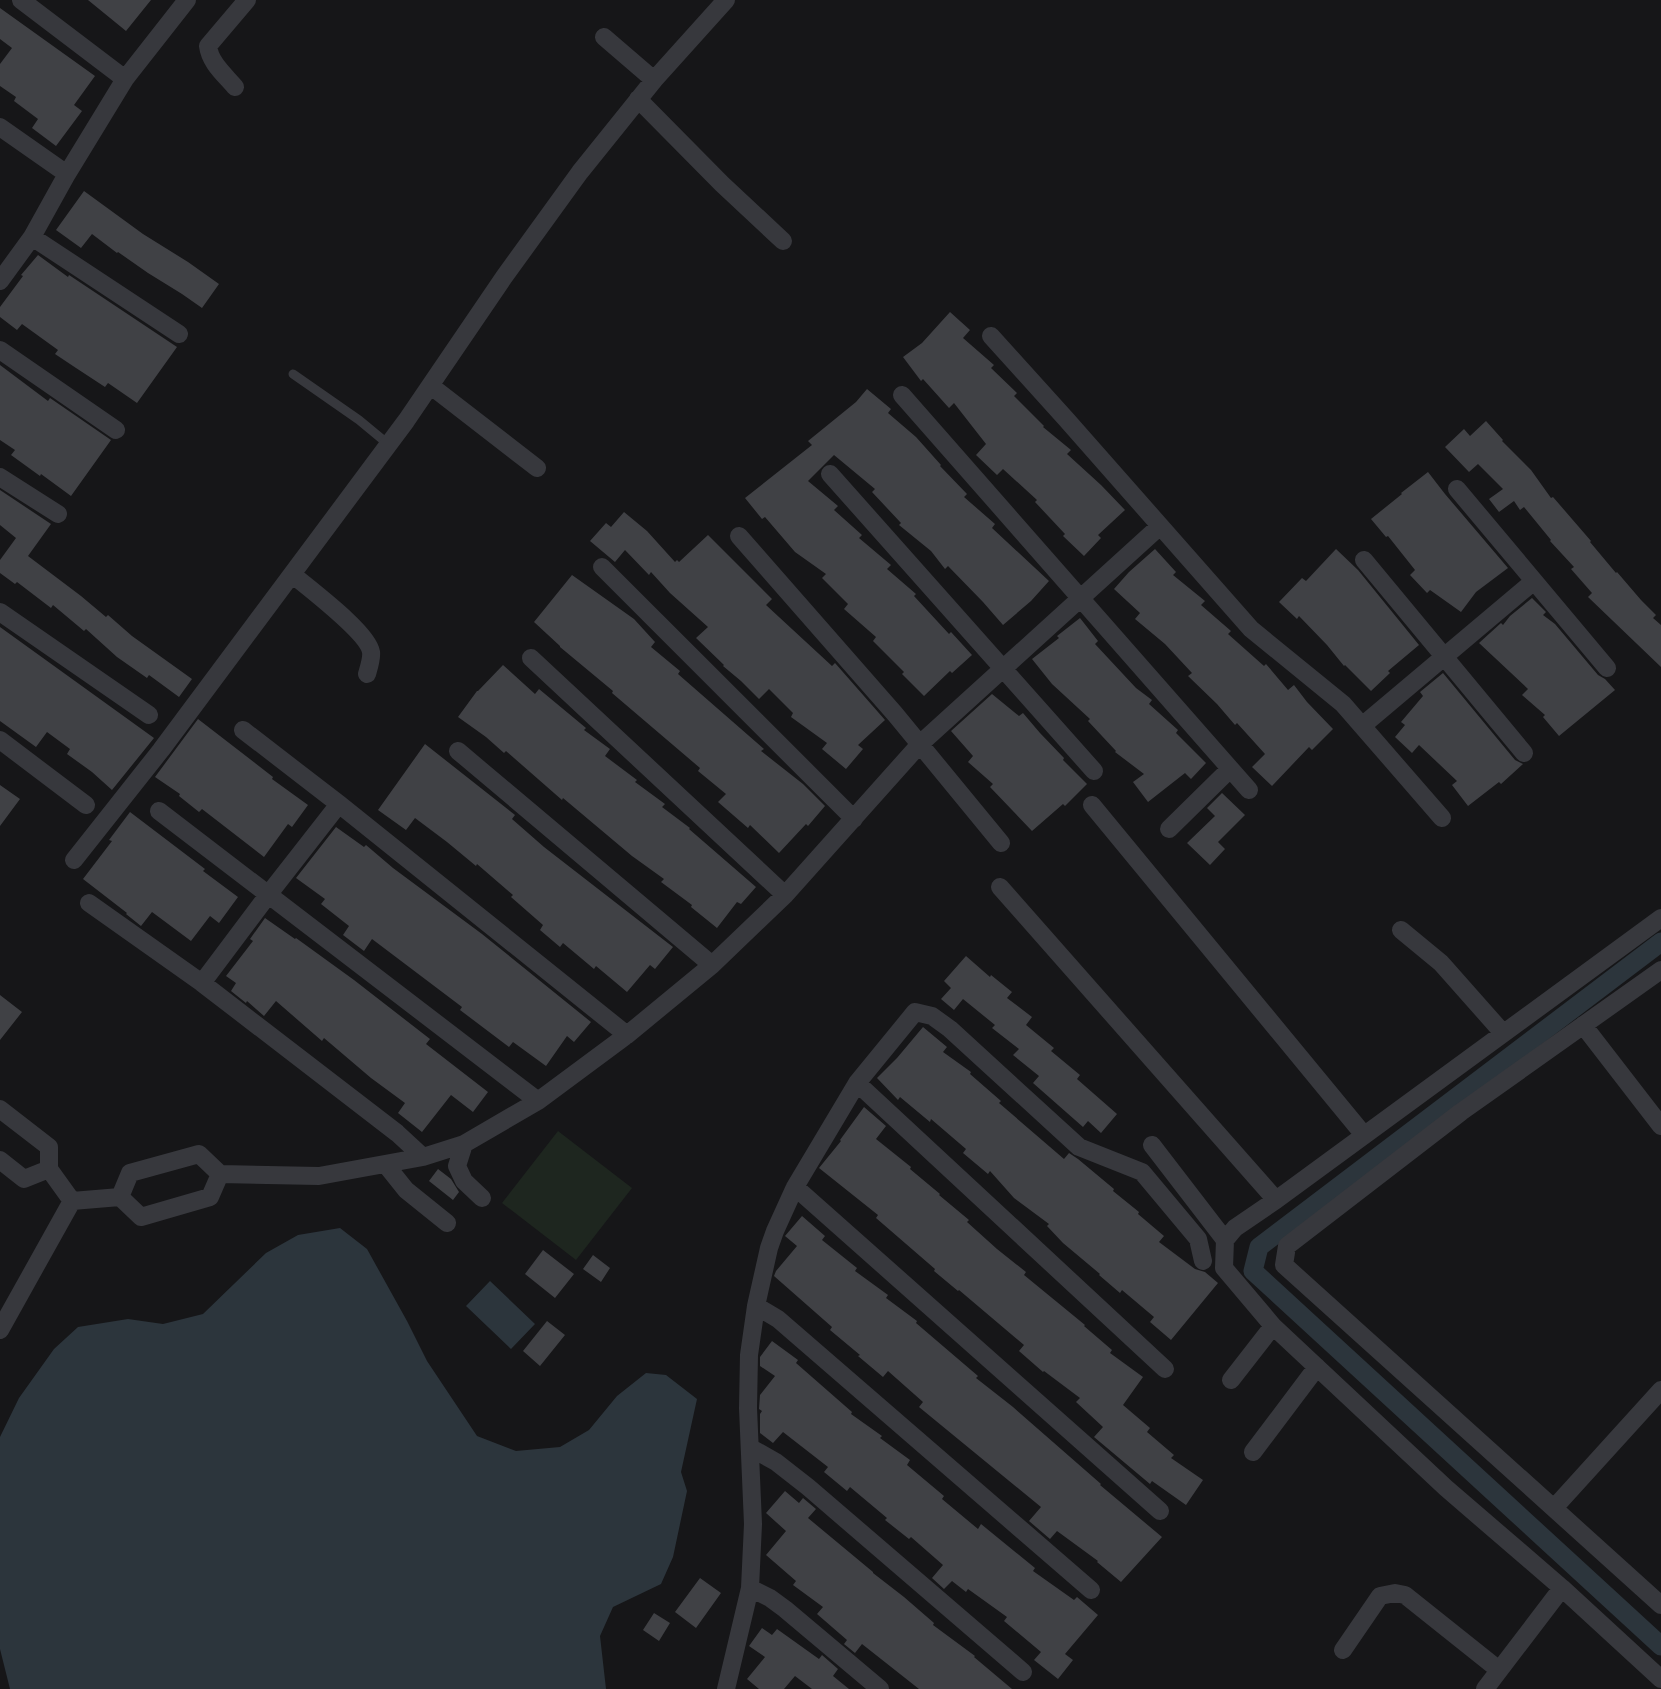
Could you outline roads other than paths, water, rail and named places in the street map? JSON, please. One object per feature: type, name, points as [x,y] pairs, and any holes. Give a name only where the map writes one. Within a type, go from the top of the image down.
[{"type":"street","points":[[21,0],[125,79]]},
{"type":"street","points":[[0,281],[32,237],[125,79],[187,0]]},
{"type":"street","points":[[236,87],[214,63],[208,47],[247,0]]},
{"type":"street","points":[[74,860],[161,750],[431,386],[504,277],[580,172],[654,80],[726,0]]},
{"type":"street","points":[[604,37],[654,80]]},
{"type":"street","points":[[638,99],[740,202],[783,241]]},
{"type":"street","points":[[0,127],[67,174]]},
{"type":"street","points":[[32,237],[179,334]]},
{"type":"street","points":[[991,336],[1251,629],[1343,704],[1442,818]]},
{"type":"street","points":[[0,350],[116,430]]},
{"type":"street","points":[[431,386],[537,468]]},
{"type":"street","points":[[902,395],[1249,790]]},
{"type":"street","points":[[830,474],[1094,771]]},
{"type":"street","points":[[0,477],[58,514]]},
{"type":"street","points":[[1457,489],[1607,668]]},
{"type":"street","points":[[120,1197],[130,1173],[199,1154],[220,1174],[319,1176],[423,1157],[464,1144],[538,1101],[627,1035],[712,965],[785,895],[920,744],[1160,526]]},
{"type":"street","points":[[739,536],[920,744],[1001,844]]},
{"type":"street","points":[[1364,560],[1524,752]]},
{"type":"street","points":[[602,567],[854,819]]},
{"type":"street","points":[[292,574],[367,641],[371,653],[367,674]]},
{"type":"street","points":[[1362,726],[1534,581]]},
{"type":"street","points":[[0,612],[149,715]]},
{"type":"street","points":[[531,658],[785,895]]},
{"type":"street","points":[[243,730],[627,1035]]},
{"type":"street","points":[[0,740],[86,805]]},
{"type":"street","points":[[458,751],[712,965]]},
{"type":"street","points":[[1169,829],[1230,769]]},
{"type":"street","points":[[202,983],[339,804]]},
{"type":"street","points":[[1092,805],[1364,1135]]},
{"type":"street","points":[[159,811],[538,1101]]},
{"type":"street","points":[[1000,887],[1276,1199]]},
{"type":"street","points":[[89,903],[202,983],[397,1133],[423,1157]]},
{"type":"street","points":[[1661,918],[1234,1228],[1225,1240],[1224,1268],[1273,1326],[1446,1488],[1562,1588],[1661,1679]]},
{"type":"street","points":[[1401,930],[1441,964],[1503,1033]]},
{"type":"street","points":[[1657,980],[1583,1025],[1461,1112],[1287,1246],[1284,1265],[1661,1605]]},
{"type":"street","points":[[726,1689],[750,1588],[754,1524],[748,1408],[749,1355],[756,1306],[775,1231],[795,1187],[857,1083],[915,1012],[932,1016],[950,1029],[1079,1147],[1142,1172],[1198,1239],[1203,1261]]},
{"type":"street","points":[[1583,1025],[1661,1126]]},
{"type":"street","points":[[857,1083],[1165,1368]]},
{"type":"street","points":[[0,1109],[48,1147],[49,1169],[72,1200]]},
{"type":"street","points":[[464,1144],[457,1166],[464,1181],[482,1198]]},
{"type":"street","points":[[1152,1145],[1225,1240]]},
{"type":"street","points":[[0,1160],[24,1179],[49,1169]]},
{"type":"street","points":[[386,1165],[406,1190],[447,1223]]},
{"type":"street","points":[[72,1200],[120,1197],[141,1217],[211,1196],[220,1174]]},
{"type":"street","points":[[795,1187],[1160,1511]]},
{"type":"street","points":[[0,1330],[72,1200]]},
{"type":"street","points":[[756,1306],[778,1319],[1091,1590]]},
{"type":"street","points":[[1231,1380],[1273,1326]]},
{"type":"street","points":[[1253,1452],[1317,1367]]},
{"type":"street","points":[[1554,1508],[1661,1390]]},
{"type":"street","points":[[751,1448],[776,1462],[808,1487],[1023,1672]]},
{"type":"street","points":[[750,1588],[785,1609],[880,1689]]},
{"type":"street","points":[[1485,1689],[1562,1588]]},
{"type":"street","points":[[1343,1650],[1380,1596],[1395,1593],[1405,1595],[1499,1670]]},
{"type":"lane","points":[[293,374],[359,420],[388,444]]},
{"type":"waterway","points":[[1661,942],[1259,1247],[1253,1271],[1661,1646]]}]
